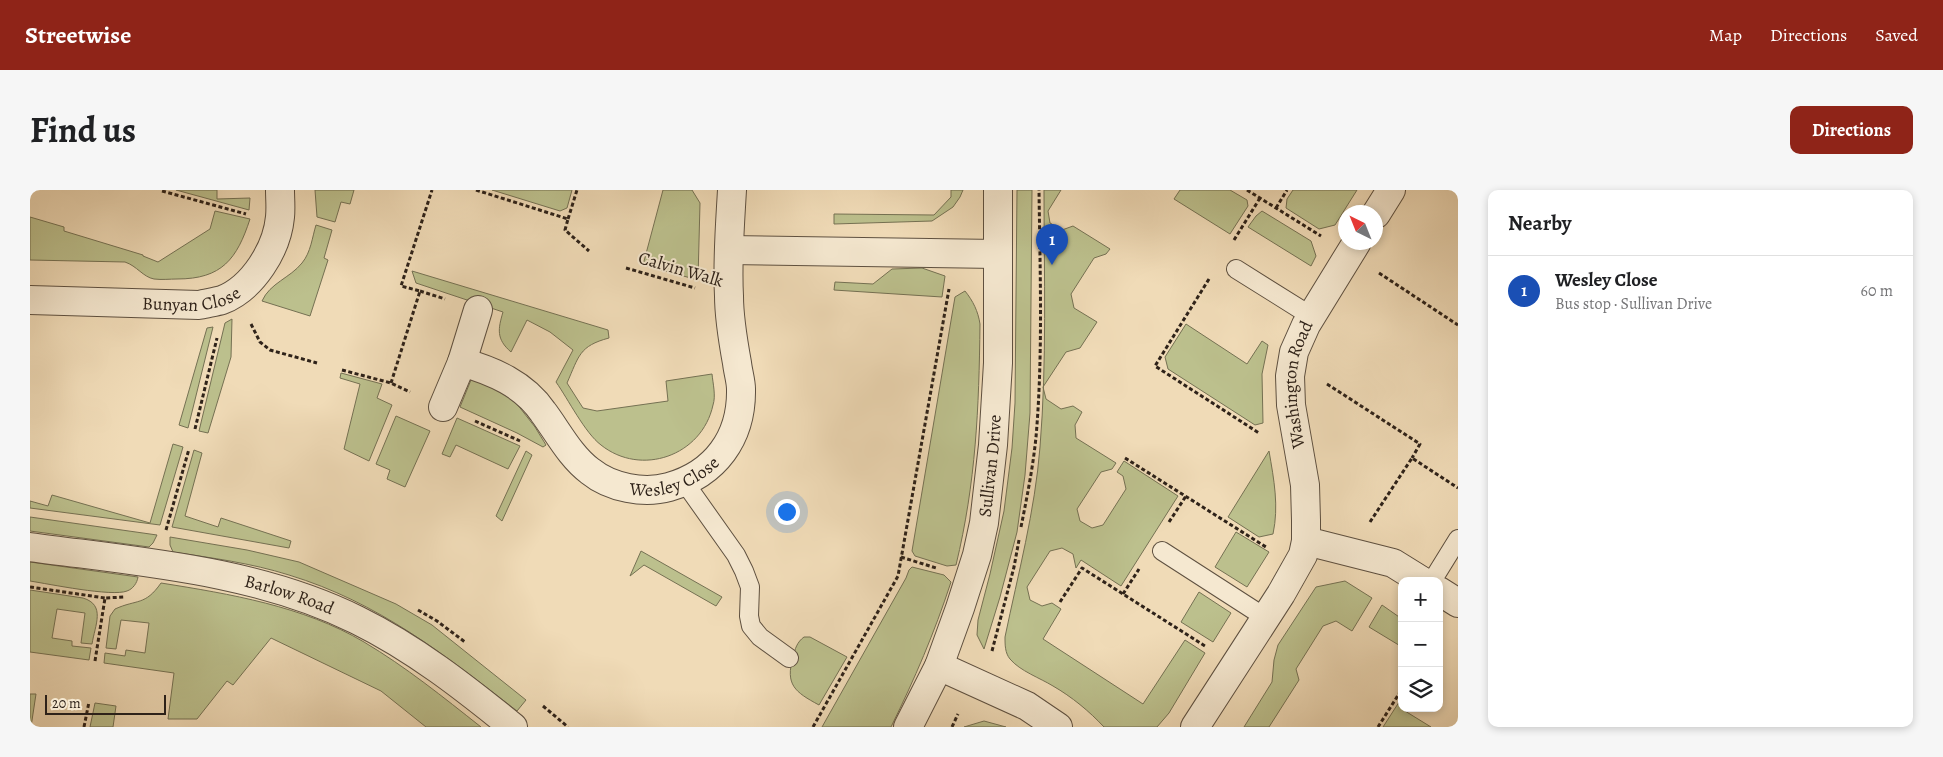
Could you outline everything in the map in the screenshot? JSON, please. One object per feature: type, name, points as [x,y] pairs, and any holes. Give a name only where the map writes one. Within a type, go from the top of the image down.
[{"type":"street","name":"Bunyan Close","points":[[30,300],[199,305],[229,296],[250,279],[264,261],[275,241],[280,218],[280,190]]},
{"type":"street","name":"Wesley Close","points":[[462,362],[504,377],[526,392],[542,410],[573,454],[590,472],[612,484],[636,489],[660,490],[685,483],[707,470],[724,451],[738,423],[741,389],[729,297],[732,190]]},
{"type":"street","name":"Sullivan Drive","points":[[908,727],[939,666],[968,584],[984,523],[996,408],[998,363],[998,190]]},
{"type":"street","points":[[1381,205],[1390,190]]},
{"type":"street","points":[[729,250],[997,254]]},
{"type":"street","name":"Washington Road","points":[[1195,727],[1266,618],[1303,554],[1306,541],[1306,503],[1290,388],[1292,362],[1298,339],[1352,250]]},
{"type":"street","points":[[443,407],[462,362],[478,310]]},
{"type":"street","points":[[1306,541],[1393,563],[1416,577]]},
{"type":"street","name":"Barlow Road","points":[[30,547],[225,576],[274,588],[320,604],[358,620],[415,653],[513,727]]},
{"type":"street","points":[[1443,594],[1458,603]]},
{"type":"street","points":[[939,666],[1027,706],[1058,727]]},
{"type":"lane","points":[[1236,269],[1311,316]]},
{"type":"lane","points":[[685,483],[736,555],[744,571],[750,587],[749,616],[751,626],[760,637],[789,658]]},
{"type":"lane","points":[[1435,577],[1458,540]]},
{"type":"lane","points":[[1162,552],[1266,618]]},
{"type":"path","points":[[391,383],[420,291],[401,286],[432,190]]},
{"type":"path","points":[[476,190],[568,219]]},
{"type":"path","points":[[577,190],[565,230],[589,251]]},
{"type":"path","points":[[1247,190],[1276,208],[1338,240]]},
{"type":"path","points":[[1276,208],[1287,190]]},
{"type":"path","points":[[162,191],[257,217],[280,218]]},
{"type":"path","points":[[1231,244],[1260,198]]},
{"type":"path","points":[[1356,250],[1458,325]]},
{"type":"path","points":[[814,727],[898,576],[948,293],[952,253]]},
{"type":"path","name":"Calvin Walk","points":[[626,268],[729,297]]},
{"type":"path","points":[[1211,276],[1155,366],[1301,460]]},
{"type":"path","points":[[229,296],[260,342],[270,350],[317,363]]},
{"type":"path","points":[[194,429],[229,296]]},
{"type":"path","points":[[1292,362],[1420,444],[1351,552]]},
{"type":"path","points":[[30,586],[105,598],[124,597],[139,592],[147,585],[158,565],[165,531],[189,448]]},
{"type":"path","points":[[1125,458],[1297,566]]},
{"type":"path","points":[[1412,458],[1458,488]]},
{"type":"path","points":[[901,557],[942,569]]},
{"type":"path","points":[[1060,602],[1082,568],[1235,665]]},
{"type":"path","points":[[95,661],[105,598]]},
{"type":"path","points":[[1378,727],[1398,695]]},
{"type":"path","points":[[84,727],[89,702]]},
{"type":"green space","points":[[176,190],[217,190],[217,199],[250,198],[249,210]]},
{"type":"green space","points":[[315,190],[354,190],[350,204],[341,202],[335,222],[317,217]]},
{"type":"green space","points":[[492,190],[572,190],[567,208],[560,211]]},
{"type":"green space","points":[[663,190],[692,190],[700,203],[698,280],[643,265]]},
{"type":"green space","points":[[951,190],[963,190],[953,207],[932,221],[834,224],[834,214],[934,215],[951,197]]},
{"type":"green space","points":[[1017,190],[1032,190],[1030,413],[1025,475],[1017,532],[984,649],[977,635],[978,620],[1004,511],[1012,448],[1015,403]]},
{"type":"green space","points":[[1044,190],[1061,190],[1048,211],[1050,223],[1062,230],[1073,226],[1110,249],[1106,254],[1094,258],[1071,294],[1074,308],[1097,322],[1080,348],[1066,352],[1043,386],[1045,318]]},
{"type":"green space","points":[[1180,190],[1230,190],[1247,200],[1248,206],[1230,234],[1174,199]]},
{"type":"green space","points":[[1293,190],[1357,190],[1348,205],[1338,205],[1338,220],[1335,225],[1319,229],[1286,208],[1287,199]]},
{"type":"green space","points":[[215,211],[250,219],[233,256],[216,271],[206,275],[193,278],[157,279],[150,278],[125,262],[30,260],[30,217],[64,227],[64,231],[143,255],[158,262],[210,229]]},
{"type":"green space","points":[[1262,211],[1311,241],[1316,256],[1311,266],[1248,227]]},
{"type":"green space","points":[[316,225],[332,230],[324,258],[328,260],[310,316],[262,301],[275,285],[292,273],[305,259]]},
{"type":"green space","points":[[922,268],[945,276],[942,297],[834,290],[835,282],[873,284],[892,269]]},
{"type":"green space","points":[[412,271],[608,330],[609,338],[591,345],[581,353],[567,383],[583,408],[597,411],[668,401],[666,381],[712,374],[714,401],[707,423],[683,449],[668,456],[651,460],[617,455],[595,440],[556,382],[573,350],[550,332],[527,320],[511,352],[503,343],[499,334],[503,312],[416,283]]},
{"type":"green space","points":[[965,291],[975,306],[980,324],[979,385],[972,474],[963,534],[956,565],[947,566],[915,556],[912,551],[955,297]]},
{"type":"green space","points":[[232,319],[231,357],[208,433],[199,431],[225,323]]},
{"type":"green space","points":[[1186,324],[1247,364],[1262,341],[1268,345],[1262,374],[1263,423],[1255,425],[1168,369],[1165,357]]},
{"type":"green space","points":[[213,327],[188,428],[179,425],[207,328]]},
{"type":"green space","points":[[341,373],[382,384],[377,398],[392,405],[369,461],[344,449],[360,384],[340,378]]},
{"type":"green space","points":[[473,375],[513,399],[535,427],[546,445],[543,447],[460,407]]},
{"type":"green space","points":[[1043,388],[1046,399],[1061,409],[1073,406],[1082,412],[1075,425],[1076,438],[1116,463],[1112,469],[1101,472],[1077,509],[1080,521],[1092,528],[1103,525],[1126,489],[1123,476],[1117,472],[1124,461],[1178,496],[1121,586],[1081,560],[1076,568],[1073,554],[1062,548],[1050,551],[1027,587],[1030,600],[1042,606],[1052,603],[1061,609],[1043,639],[1143,704],[1185,640],[1205,653],[1169,713],[1157,727],[1104,727],[1067,695],[1019,667],[1008,657],[1006,652],[1005,637],[1026,542],[1038,471]]},
{"type":"green space","points":[[396,416],[430,431],[405,487],[387,479],[390,470],[376,464]]},
{"type":"green space","points":[[457,418],[520,446],[508,469],[456,445],[450,457],[442,454]]},
{"type":"green space","points":[[173,444],[183,447],[160,525],[30,508],[30,501],[48,506],[52,495],[150,523]]},
{"type":"green space","points":[[194,450],[202,453],[185,516],[218,527],[221,518],[291,541],[289,548],[172,527]]},
{"type":"green space","points":[[526,451],[532,455],[502,521],[496,516]]},
{"type":"green space","points":[[1269,451],[1275,493],[1275,524],[1273,534],[1259,537],[1228,517]]},
{"type":"green space","points":[[30,517],[157,535],[149,547],[30,531]]},
{"type":"green space","points":[[1236,532],[1269,552],[1247,587],[1215,567]]},
{"type":"green space","points":[[170,537],[247,550],[299,562],[396,604],[432,625],[526,700],[517,711],[437,650],[381,615],[352,600],[321,586],[275,571],[231,561],[173,552],[170,545]]},
{"type":"green space","points":[[641,551],[722,597],[716,606],[644,565],[630,576]]},
{"type":"green space","points":[[30,562],[138,577],[134,586],[127,591],[108,592],[80,589],[30,581]]},
{"type":"green space","points":[[912,567],[944,575],[951,582],[924,656],[891,727],[822,727],[909,570]]},
{"type":"green space","points":[[1345,581],[1372,598],[1352,631],[1336,621],[1323,626],[1296,669],[1299,680],[1269,727],[1244,727],[1272,682],[1274,660],[1278,645],[1316,587]]},
{"type":"green space","points":[[161,583],[266,603],[316,619],[341,630],[395,662],[481,727],[426,727],[381,691],[271,638],[233,685],[227,681],[197,719],[168,719],[174,673],[104,663],[105,653],[125,656],[126,650],[145,653],[149,623],[121,620],[116,649],[106,648],[110,616],[115,609],[145,599]]},
{"type":"green space","points":[[30,590],[83,598],[95,605],[97,623],[92,644],[81,643],[85,613],[57,609],[52,638],[72,641],[72,646],[91,648],[89,660],[30,652]]},
{"type":"green space","points":[[1199,592],[1231,613],[1213,642],[1181,622]]},
{"type":"green space","points":[[1382,605],[1398,616],[1398,645],[1369,627]]},
{"type":"green space","points":[[804,637],[810,637],[847,657],[819,705],[798,691],[791,681],[790,674],[794,654],[798,643]]},
{"type":"green space","points":[[30,694],[36,694],[31,727],[30,727]]},
{"type":"green space","points":[[95,703],[116,706],[113,727],[90,727]]},
{"type":"green space","points":[[1398,704],[1398,712],[1407,712],[1431,727],[1383,727]]},
{"type":"green space","points":[[984,721],[1006,727],[964,727]]},
{"type":"place","name":"Wesley Close","points":[[1052,265]]}]
